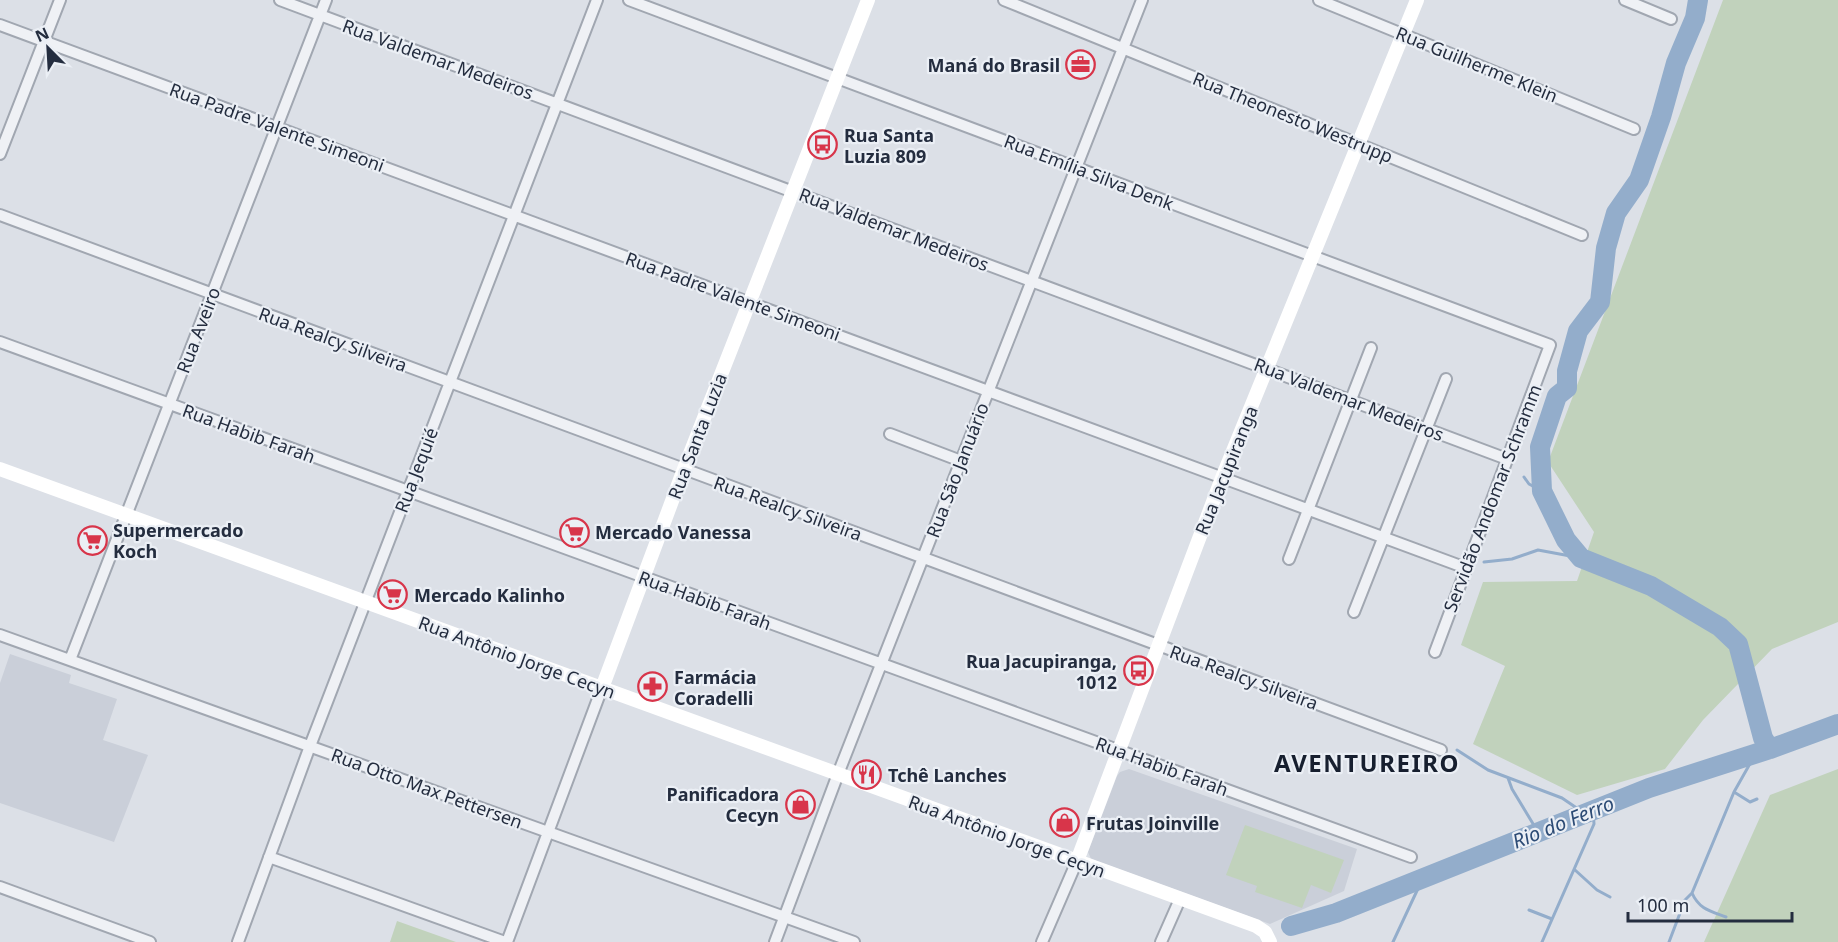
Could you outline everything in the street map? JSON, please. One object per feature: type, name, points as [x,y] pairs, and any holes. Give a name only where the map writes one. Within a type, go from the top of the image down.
[{"type":"street","points":[[0,154],[60,0]]},
{"type":"street","name":"Rua Valdemar Medeiros","points":[[280,0],[1507,459]]},
{"type":"street","name":"Rua Aveiro","points":[[70,660],[326,0]]},
{"type":"street","name":"Rua Jequié","points":[[238,942],[310,746],[597,0]]},
{"type":"street","name":"Rua Emília Silva Denk","points":[[629,0],[1550,345]]},
{"type":"street","name":"Rua Santa Luzia","points":[[506,942],[684,469],[868,0]]},
{"type":"street","name":"Rua Theonesto Westrupp","points":[[1004,0],[1582,235]]},
{"type":"street","name":"Rua São Januário","points":[[775,942],[838,774],[1142,0]]},
{"type":"street","name":"Rua Guilherme Klein","points":[[1319,0],[1634,129]]},
{"type":"street","name":"Rua Jacupiranga","points":[[1042,942],[1077,861],[1222,478],[1417,0]]},
{"type":"street","points":[[1625,0],[1671,19]]},
{"type":"street","name":"Rua Padre Valente Simeoni","points":[[0,25],[1466,568]]},
{"type":"street","name":"Rua Realcy Silveira","points":[[0,215],[1441,750]]},
{"type":"street","name":"Rua Habib Farah","points":[[0,342],[1411,857]]},
{"type":"street","name":"Servidão Andomar Schramm","points":[[1435,652],[1550,345]]},
{"type":"street","points":[[1289,559],[1371,348]]},
{"type":"street","points":[[1354,612],[1446,379]]},
{"type":"street","points":[[890,434],[961,461]]},
{"type":"street","name":"Rua Antônio Jorge Cecyn","points":[[0,468],[1256,926],[1269,939]]},
{"type":"street","name":"Rua Otto Max Pettersen","points":[[0,635],[854,942]]},
{"type":"street","points":[[269,857],[506,942]]},
{"type":"street","points":[[0,887],[150,942]]},
{"type":"street","points":[[1161,942],[1180,898]]},
{"type":"shaded area","points":[[10,654],[71,675],[69,683],[117,699],[103,740],[148,755],[114,842],[0,803],[0,683]]},
{"type":"shaded area","points":[[1129,769],[1357,849],[1344,891],[1270,924],[1091,859],[1088,852],[1117,776],[1120,772]]},
{"type":"green space","points":[[1723,0],[1838,0],[1838,622],[1772,649],[1703,720],[1665,769],[1577,795],[1473,744],[1505,666],[1461,645],[1483,582],[1577,581],[1594,532],[1548,462]]},
{"type":"green space","points":[[1838,769],[1838,942],[1704,942],[1770,795]]},
{"type":"green space","points":[[1245,825],[1344,860],[1331,893],[1311,885],[1302,908],[1255,892],[1257,886],[1226,875]]},
{"type":"green space","points":[[397,921],[456,942],[390,942]]},
{"type":"waterway","points":[[1698,0],[1695,18],[1676,63],[1661,117],[1639,180],[1616,213],[1606,248],[1600,302],[1578,331],[1567,371],[1567,388],[1557,396],[1540,447],[1542,491],[1566,540],[1581,558],[1651,586],[1720,627],[1738,644],[1763,738],[1770,749]]},
{"type":"waterway","points":[[1524,477],[1529,484],[1542,491]]},
{"type":"waterway","points":[[1484,562],[1512,559],[1538,550],[1581,558]]},
{"type":"waterway","name":"Rio do Ferro","points":[[1291,926],[1336,913],[1649,788],[1770,749],[1838,724]]},
{"type":"waterway","points":[[1457,750],[1488,770],[1562,798],[1584,813]]},
{"type":"waterway","points":[[1669,942],[1685,900],[1692,893],[1734,792],[1756,753]]},
{"type":"waterway","points":[[1508,778],[1512,789],[1538,832]]},
{"type":"waterway","points":[[1734,792],[1750,802],[1757,799]]},
{"type":"waterway","points":[[1542,942],[1594,824],[1593,809]]},
{"type":"waterway","points":[[1575,870],[1597,890],[1610,897]]},
{"type":"waterway","points":[[1393,942],[1422,880]]},
{"type":"waterway","points":[[1692,893],[1702,906],[1726,917]]},
{"type":"waterway","points":[[1529,910],[1552,919]]},
{"type":"place","name":"Maná do Brasil","points":[[1081,65]]},
{"type":"place","name":"Rua Santa Luzia 809","points":[[823,145]]},
{"type":"place","name":"Mercado Vanessa","points":[[574,532]]},
{"type":"place","name":"Supermercado Koch","points":[[92,540]]},
{"type":"place","name":"Mercado Kalinho","points":[[393,595]]},
{"type":"place","name":"Rua Jacupiranga, 1012","points":[[1138,671]]},
{"type":"place","name":"Farmácia Coradelli","points":[[653,687]]},
{"type":"place","name":"Tchê Lanches","points":[[867,775]]},
{"type":"place","name":"Panificadora Cecyn","points":[[800,804]]},
{"type":"place","name":"Frutas Joinville","points":[[1065,823]]},
{"type":"district","name":"AVENTUREIRO","points":[[1367,762]]}]
